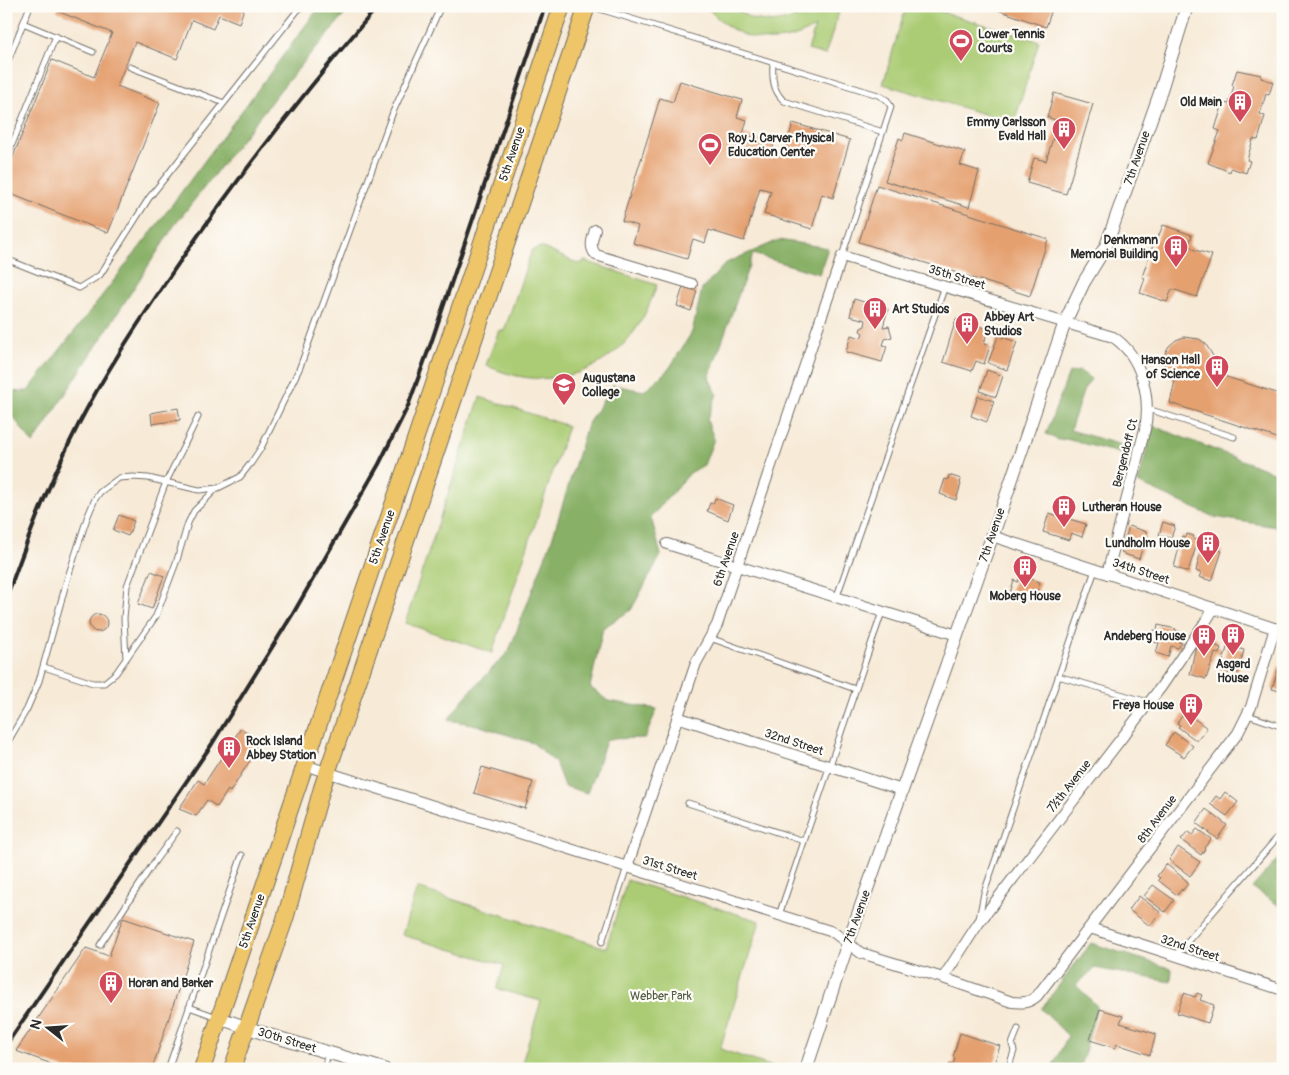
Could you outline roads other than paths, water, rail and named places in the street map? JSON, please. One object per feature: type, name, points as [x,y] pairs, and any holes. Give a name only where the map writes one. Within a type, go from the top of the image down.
[{"type":"main road","name":"5th Avenue","points":[[202,1069],[562,6]]},
{"type":"main road","name":"5th Avenue","points":[[232,1069],[290,905],[308,832],[327,773],[588,6]]},
{"type":"street","name":"7th Avenue","points":[[806,1069],[848,943],[992,536],[1065,322],[1084,282],[1106,246],[1160,93],[1187,6]]},
{"type":"street","points":[[595,230],[591,244],[592,250],[596,255],[692,284]]},
{"type":"street","name":"35th Street","points":[[842,256],[1065,322]]},
{"type":"street","name":"6th Avenue","points":[[627,868],[696,663],[717,625],[842,256]]},
{"type":"street","name":"Bergendoff Ct","points":[[1065,322],[1120,341],[1131,356],[1143,380],[1148,409],[1145,429],[1107,574]]},
{"type":"street","name":"34th Street","points":[[992,536],[1279,630]]},
{"type":"street","points":[[667,544],[957,635]]},
{"type":"street","name":"7½th Avenue","points":[[943,978],[978,924],[1149,702],[1214,608]]},
{"type":"street","name":"8th Avenue","points":[[1024,1003],[1031,1001],[1037,996],[1238,733],[1248,715],[1279,630]]},
{"type":"street","name":"32nd Street","points":[[677,717],[902,790]]},
{"type":"street","name":"31st Street","points":[[304,766],[833,932],[861,953],[943,978],[1012,1002],[1024,1003]]},
{"type":"street","name":"32nd Street","points":[[1090,928],[1283,990]]},
{"type":"street","name":"30th Street","points":[[219,1018],[384,1069]]},
{"type":"lane","points":[[6,66],[30,6]]},
{"type":"lane","points":[[6,259],[79,288],[100,274],[149,198],[301,6]]},
{"type":"lane","points":[[44,667],[92,683],[104,683],[116,673],[156,616],[177,560],[188,523],[194,511],[218,488],[240,477],[261,448],[300,367],[393,112],[440,6]]},
{"type":"lane","points":[[588,6],[884,98],[890,107],[842,256]]},
{"type":"lane","points":[[23,23],[94,52]]},
{"type":"lane","points":[[6,159],[56,36]]},
{"type":"lane","points":[[773,64],[774,85],[778,95],[784,101],[883,132]]},
{"type":"lane","points":[[130,67],[224,103]]},
{"type":"lane","points":[[837,596],[945,286]]},
{"type":"lane","points":[[1148,409],[1234,436]]},
{"type":"lane","points":[[126,660],[124,618],[127,586],[166,482],[198,417]]},
{"type":"lane","points":[[6,745],[27,709],[44,667],[67,580],[87,518],[100,492],[119,478],[132,477],[166,482],[199,490],[218,488]]},
{"type":"lane","points":[[978,924],[984,894],[1095,570]]},
{"type":"lane","points":[[780,915],[882,611]]},
{"type":"lane","points":[[710,638],[855,689]]},
{"type":"lane","points":[[1058,676],[1149,702]]},
{"type":"lane","points":[[1248,715],[1283,727]]},
{"type":"lane","points":[[688,803],[804,841]]},
{"type":"lane","points":[[100,945],[177,830]]},
{"type":"lane","points":[[1175,956],[1283,831]]},
{"type":"lane","points":[[168,1069],[242,854]]},
{"type":"lane","points":[[602,942],[627,868]]},
{"type":"lane","points":[[189,1007],[219,1018]]},
{"type":"lane","points":[[1008,1069],[1014,1051],[1012,1044],[1018,1029]]},
{"type":"lane","points":[[324,1069],[329,1052]]},
{"type":"railway","points":[[6,599],[34,524],[66,449],[91,401],[121,351],[174,270],[247,168],[324,70],[378,6]]},
{"type":"railway","points":[[6,1045],[212,744],[294,612],[379,464],[408,406],[431,343],[545,6]]},
{"type":"place","name":"Lower Tennis Courts","points":[[961,62]]},
{"type":"place","name":"Old Main","points":[[1240,123]]},
{"type":"place","name":"Emmy Carlsson Evald Hall","points":[[1064,150]]},
{"type":"place","name":"Roy J. Carver Physical Education Center","points":[[710,166]]},
{"type":"place","name":"Denkmann Memorial Building","points":[[1176,268]]},
{"type":"place","name":"Art Studios","points":[[875,330]]},
{"type":"place","name":"Abbey Art Studios","points":[[967,345]]},
{"type":"place","name":"Hanson Hall of Science","points":[[1217,388]]},
{"type":"place","name":"Augustana College","points":[[564,406]]},
{"type":"place","name":"Lutheran House","points":[[1064,528]]},
{"type":"place","name":"Lundholm House","points":[[1208,564]]},
{"type":"place","name":"Moberg House","points":[[1025,588]]},
{"type":"place","name":"Asgard House","points":[[1233,656]]},
{"type":"place","name":"Andeberg House","points":[[1204,657]]},
{"type":"place","name":"Freya House","points":[[1191,726]]},
{"type":"place","name":"Rock Island Abbey Station","points":[[229,769]]},
{"type":"place","name":"Horan and Barker","points":[[111,1004]]},
{"type":"park label","name":"Webber Park","points":[[661,996]]}]
